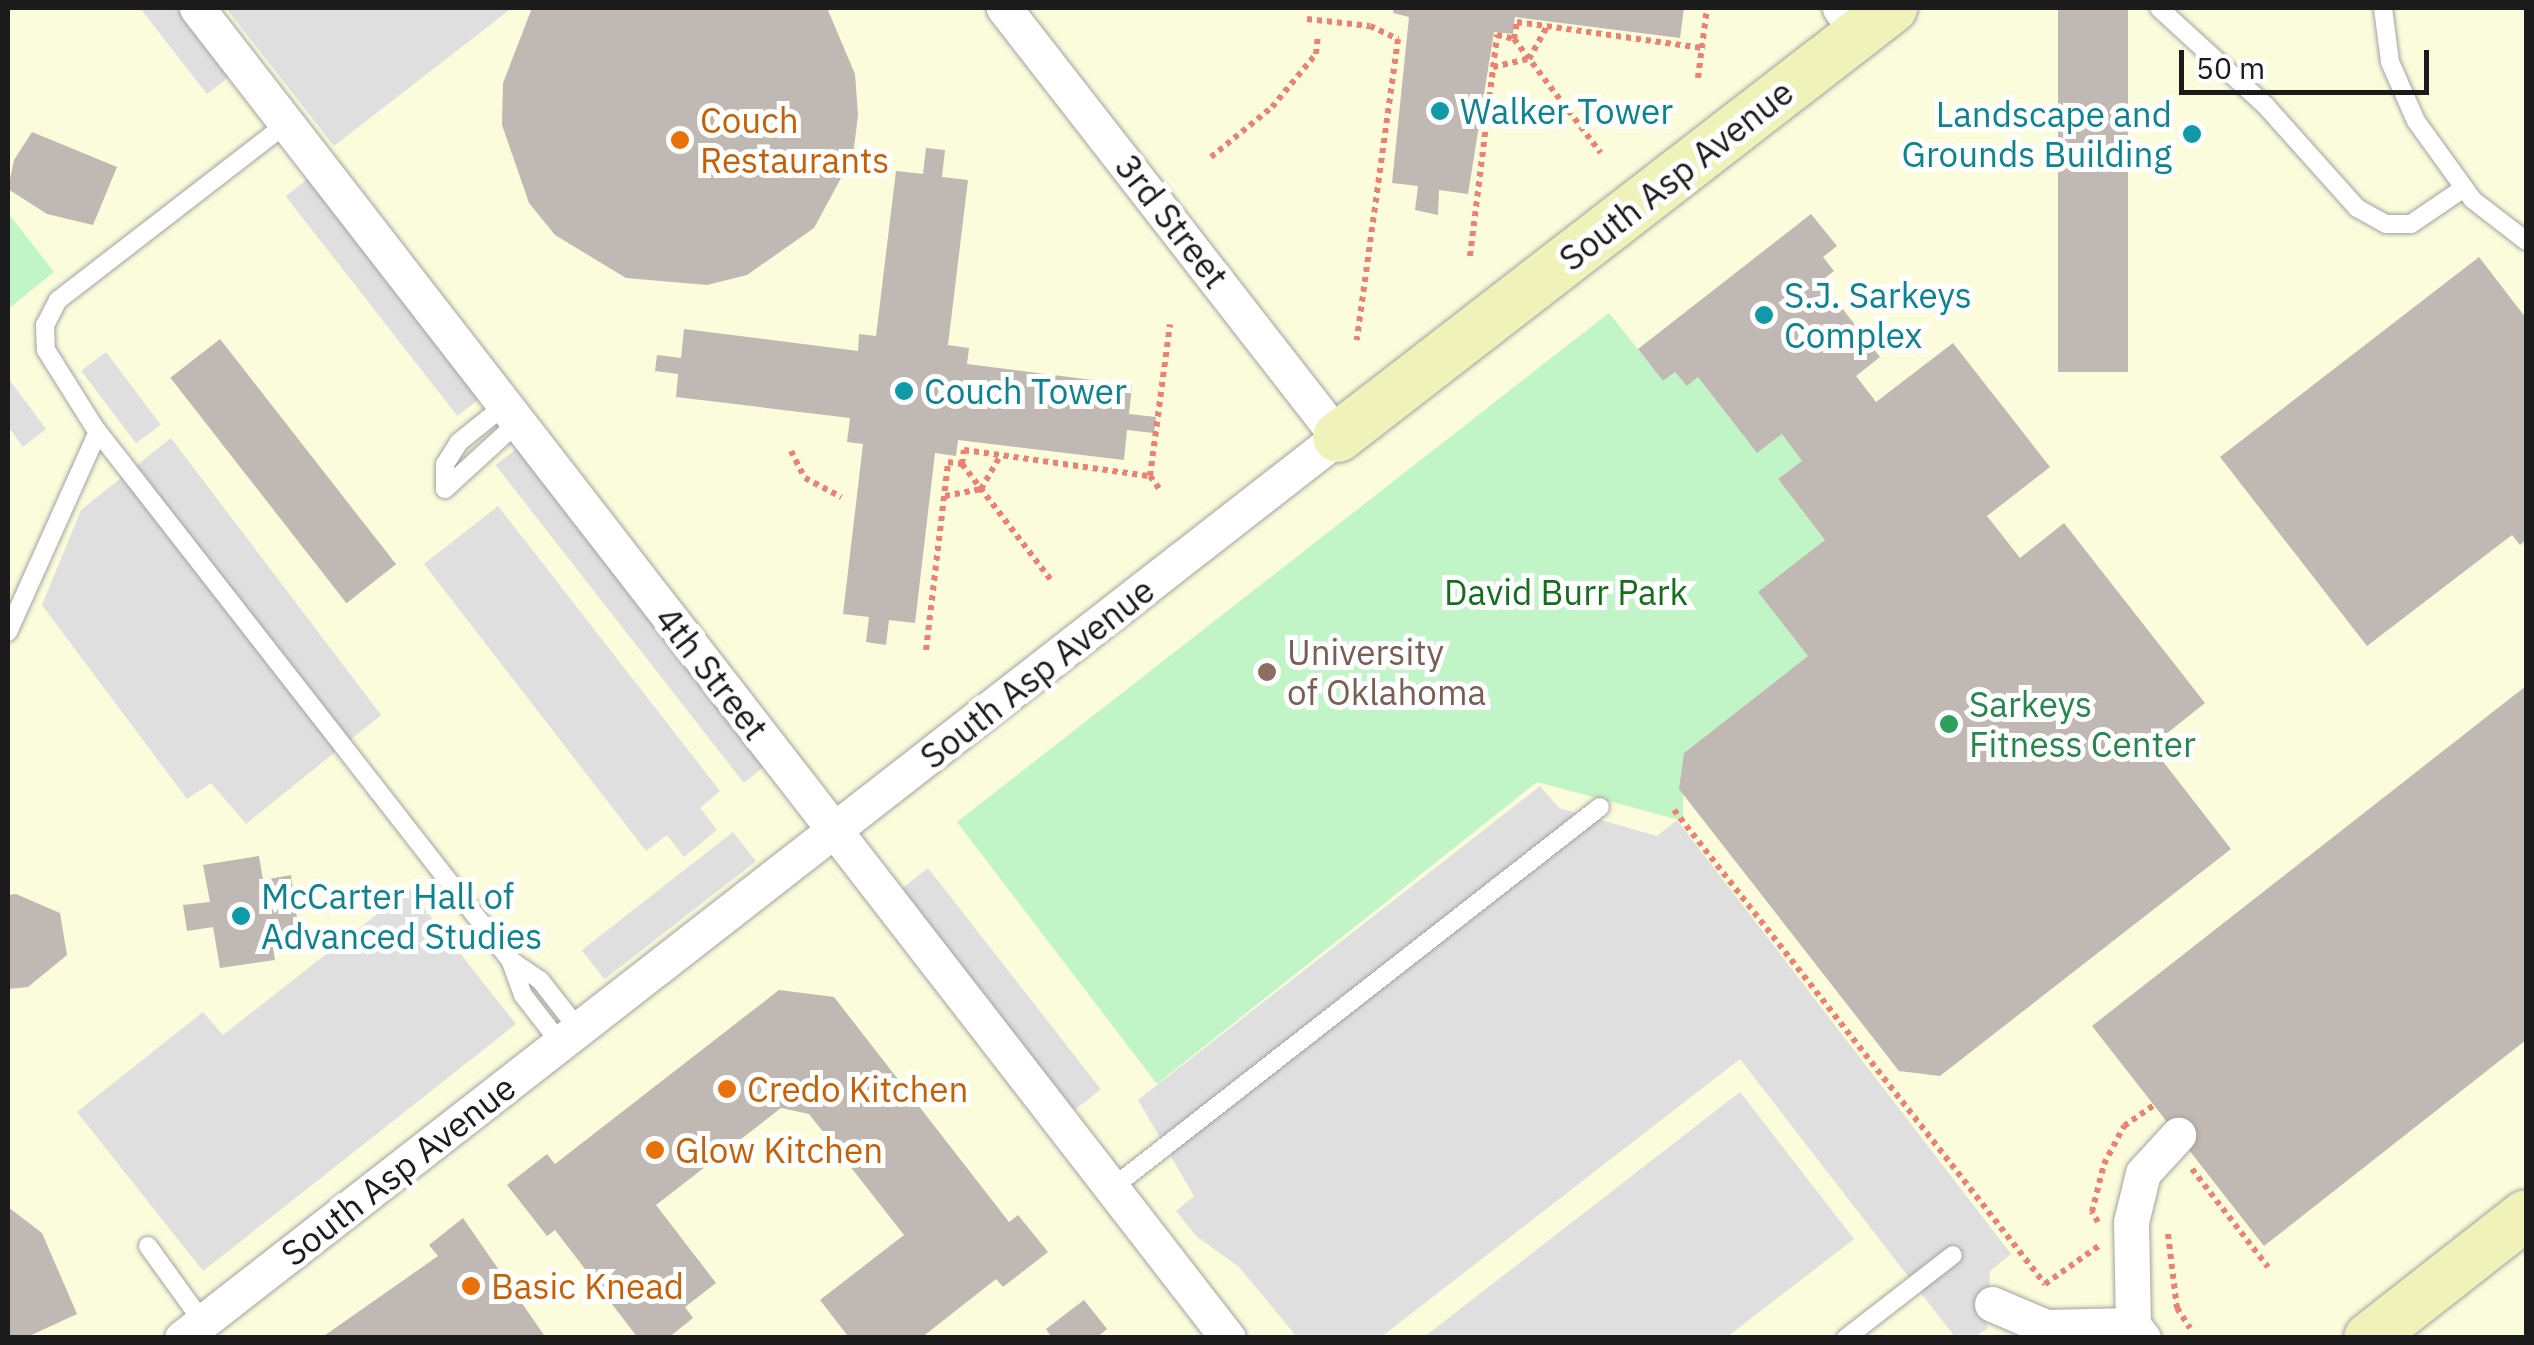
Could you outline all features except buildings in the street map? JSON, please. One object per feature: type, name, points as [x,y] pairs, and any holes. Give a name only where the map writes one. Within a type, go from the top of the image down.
[{"type":"street","name":"4th Street","points":[[196,8],[1228,1338]]},
{"type":"street","name":"3rd Street","points":[[1004,8],[1338,437]]},
{"type":"street","name":"South Asp Avenue","points":[[192,1330],[836,832],[1864,16]]},
{"type":"street","points":[[1992,1304],[2046,1327],[2138,1331],[2130,1222],[2144,1173],[2178,1136]]},
{"type":"street","points":[[2369,1338],[2526,1215]]},
{"type":"lane","points":[[2160,8],[2266,106],[2357,208],[2386,224],[2412,224],[2464,188]]},
{"type":"lane","points":[[2383,8],[2390,62],[2416,121],[2464,188],[2526,240]]},
{"type":"lane","points":[[286,124],[58,300],[45,324],[46,350],[98,432],[510,960],[540,980],[570,1037]]},
{"type":"lane","points":[[8,632],[98,432]]},
{"type":"lane","points":[[1112,1188],[1600,807]]},
{"type":"lane","points":[[148,1246],[192,1330]]},
{"type":"lane","points":[[1846,1338],[1952,1255]]},
{"type":"path","points":[[1698,78],[1707,8]]},
{"type":"path","points":[[1306,18],[1370,26],[1398,40],[1357,340]]},
{"type":"path","points":[[1514,39],[1517,22],[1702,48]]},
{"type":"path","points":[[1493,67],[1529,59],[1547,26]]},
{"type":"path","points":[[1210,157],[1272,107],[1316,54],[1318,34]]},
{"type":"path","points":[[1470,256],[1497,35],[1514,39],[1601,154]]},
{"type":"path","points":[[1161,491],[1150,476],[1170,324]]},
{"type":"path","points":[[962,464],[964,450],[1150,476]]},
{"type":"path","points":[[791,451],[805,478],[841,497]]},
{"type":"path","points":[[945,496],[981,489],[1000,455]]},
{"type":"path","points":[[926,650],[948,462],[962,464],[1051,580]]},
{"type":"path","points":[[1674,810],[2044,1284],[2103,1243],[2106,1233],[2092,1212],[2104,1164],[2124,1126],[2156,1104]]},
{"type":"path","points":[[2185,1177],[2192,1169],[2268,1266]]},
{"type":"path","points":[[2168,1220],[2177,1308],[2190,1328]]},
{"type":"shaded area","name":"University of Oklahoma","points":[[8,8],[2526,8],[2526,1337],[8,1337]]},
{"type":"shaded area","points":[[140,8],[184,8],[235,72],[207,94]]},
{"type":"shaded area","points":[[226,8],[512,8],[334,146]]},
{"type":"shaded area","points":[[314,174],[486,394],[457,416],[286,196]]},
{"type":"shaded area","points":[[106,352],[161,425],[136,443],[81,371]]},
{"type":"shaded area","points":[[8,378],[46,429],[23,447],[8,426]]},
{"type":"shaded area","points":[[171,438],[381,715],[246,824],[211,783],[187,799],[42,605],[81,510]]},
{"type":"shaded area","points":[[520,446],[768,764],[744,783],[496,465]]},
{"type":"shaded area","points":[[498,506],[720,791],[700,808],[717,830],[684,857],[667,835],[646,851],[424,564]]},
{"type":"shaded area","points":[[1540,786],[1559,808],[1657,836],[1677,820],[2011,1254],[1990,1271],[1987,1329],[1974,1337],[1955,1337],[1740,1059],[1381,1337],[1297,1337],[1239,1267],[1196,1236],[1176,1211],[1194,1196],[1138,1100]]},
{"type":"shaded area","points":[[733,832],[756,861],[604,979],[582,950]]},
{"type":"shaded area","points":[[928,868],[1101,1089],[1074,1110],[901,889]]},
{"type":"shaded area","points":[[409,889],[516,1024],[203,1271],[77,1112],[203,1012],[223,1035]]},
{"type":"shaded area","points":[[1740,1092],[1854,1239],[1727,1337],[1424,1337]]},
{"type":"green space","points":[[8,213],[54,272],[8,309]]},
{"type":"green space","name":"David Burr Park","points":[[1609,313],[1663,381],[1675,372],[1687,386],[1698,377],[1757,453],[1782,434],[1802,461],[1778,479],[1825,540],[1808,656],[1684,753],[1683,821],[1537,782],[1157,1084],[957,822]]},
{"type":"place","name":"Walker Tower","points":[[1440,111]]},
{"type":"place","name":"Landscape and Grounds Building","points":[[2192,134]]},
{"type":"place","name":"Couch Restaurants","points":[[680,140]]},
{"type":"place","name":"S.J. Sarkeys Complex","points":[[1764,315]]},
{"type":"place","name":"Couch Tower","points":[[904,391]]},
{"type":"place","name":"University of Oklahoma","points":[[1267,672]]},
{"type":"place","name":"Sarkeys Fitness Center","points":[[1949,724]]},
{"type":"place","name":"McCarter Hall of Advanced Studies","points":[[241,916]]},
{"type":"place","name":"Credo Kitchen","points":[[727,1089]]},
{"type":"place","name":"Glow Kitchen","points":[[655,1150]]},
{"type":"place","name":"Basic Knead","points":[[471,1286]]}]
